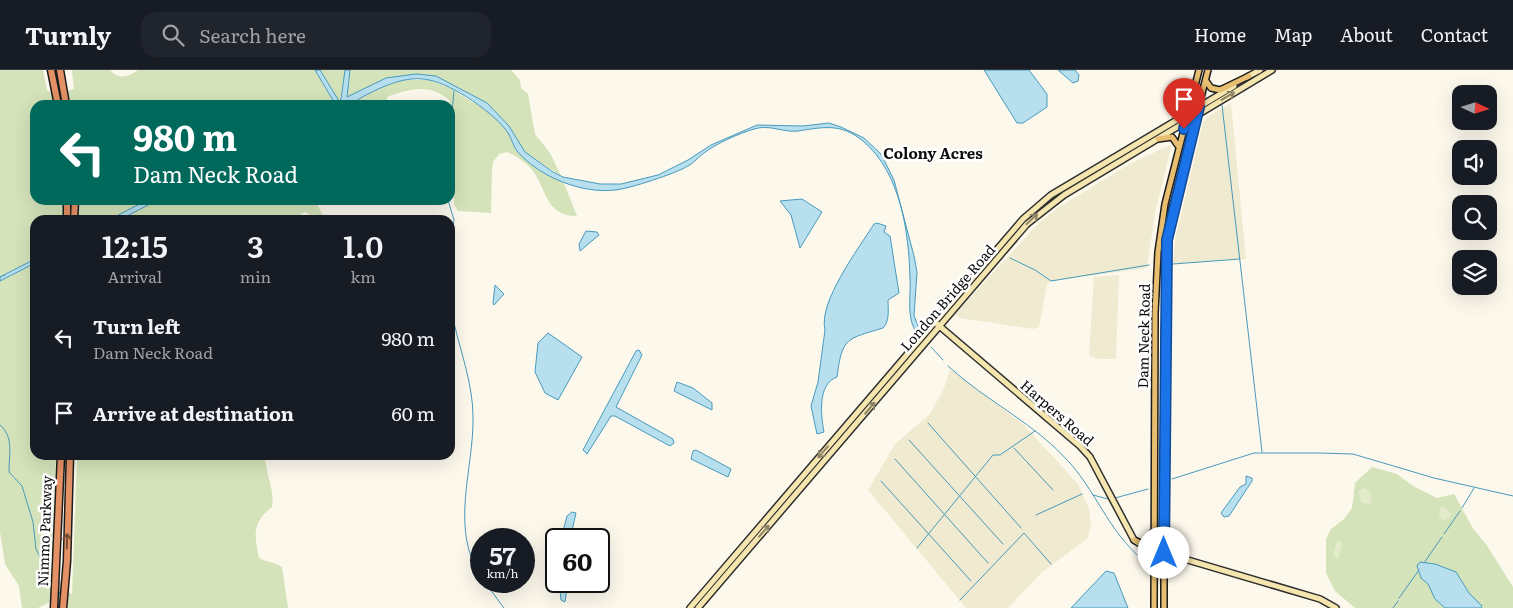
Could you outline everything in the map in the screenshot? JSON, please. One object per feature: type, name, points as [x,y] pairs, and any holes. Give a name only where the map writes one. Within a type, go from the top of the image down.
[{"type":"highway","points":[[52,70],[57,100]]},
{"type":"highway","points":[[60,70],[65,100]]},
{"type":"highway","name":"Nimmo Parkway","points":[[54,608],[57,580],[61,460]]},
{"type":"highway","name":"Nimmo Parkway","points":[[63,607],[70,460]]},
{"type":"main road","name":"Dam Neck Road","points":[[1154,608],[1154,313],[1158,252],[1165,204],[1199,70]]},
{"type":"main road","name":"Dam Neck Road","points":[[1164,608],[1165,266],[1172,210],[1208,70]]},
{"type":"main road","name":"London Bridge Road","points":[[698,608],[937,324],[1017,225],[1040,204],[1260,70]]},
{"type":"main road","name":"London Bridge Road","points":[[690,608],[937,324],[1040,212],[1064,195],[1272,70]]},
{"type":"main road","points":[[1206,81],[1211,88],[1220,90],[1250,76]]},
{"type":"main road","points":[[1158,139],[1172,137],[1179,147]]},
{"type":"main road","name":"Harpers Road","points":[[937,324],[1086,451],[1134,540],[1155,553]]},
{"type":"main road","points":[[1134,540],[1143,544],[1152,539],[1155,495]]},
{"type":"main road","points":[[1155,553],[1164,553],[1311,596],[1336,608]]},
{"type":"shaded area","points":[[1231,103],[1246,259],[1173,264],[1175,240],[1203,122],[1209,116]]},
{"type":"shaded area","points":[[1172,144],[1155,213],[1147,268],[1051,281],[1047,284],[1039,327],[1033,329],[960,318],[955,314],[1039,223],[1056,209],[1128,165]]},
{"type":"shaded area","points":[[1119,275],[1116,359],[1097,359],[1089,355],[1094,277]]},
{"type":"shaded area","points":[[950,369],[1023,424],[1078,484],[1089,509],[1091,525],[1088,538],[1041,573],[1008,608],[966,608],[868,490],[895,444],[930,414],[944,388]]},
{"type":"green space","points":[[0,70],[43,70],[47,90],[54,95],[74,89],[72,70],[110,70],[116,75],[124,76],[138,70],[315,70],[332,100],[30,100],[30,205],[138,205],[118,215],[30,215],[30,262],[0,277]]},
{"type":"green space","points":[[320,70],[345,70],[340,100],[337,100]]},
{"type":"green space","points":[[350,70],[511,70],[520,80],[521,88],[528,94],[535,134],[550,153],[561,176],[525,152],[509,126],[487,103],[436,76],[386,78],[347,97]]},
{"type":"green space","points":[[403,80],[429,80],[450,88],[472,102],[486,108],[509,133],[516,150],[564,183],[577,216],[559,212],[553,207],[533,171],[521,160],[507,152],[499,154],[493,162],[491,213],[458,211],[455,205],[455,100],[449,100],[434,91],[419,89],[387,97],[387,100],[357,100],[382,87]]},
{"type":"green space","points":[[148,205],[318,205],[322,215],[310,215],[305,212],[300,215],[129,215]]},
{"type":"green space","points":[[30,266],[30,460],[56,460],[52,575],[72,594],[77,460],[266,460],[273,500],[272,507],[265,513],[258,524],[256,542],[259,558],[282,567],[288,608],[62,608],[50,602],[38,608],[22,608],[19,586],[5,564],[0,532],[0,281]]},
{"type":"green space","points":[[1372,467],[1397,474],[1413,486],[1437,498],[1454,494],[1474,530],[1486,544],[1513,587],[1513,608],[1355,608],[1335,591],[1326,573],[1326,539],[1331,529],[1344,519],[1352,508],[1355,483]]},
{"type":"green space","points":[[1364,488],[1371,493],[1371,504],[1362,503],[1358,491]]},
{"type":"green space","points":[[1444,507],[1452,515],[1443,521],[1439,517],[1440,508]]},
{"type":"green space","points":[[1337,540],[1342,545],[1338,559],[1333,555]]},
{"type":"water","points":[[315,70],[320,70],[338,100],[333,100]]},
{"type":"water","points":[[345,70],[350,70],[347,97],[386,78],[416,74],[436,76],[487,103],[509,126],[525,152],[553,172],[563,177],[600,184],[621,184],[658,175],[688,160],[711,145],[757,125],[803,126],[829,123],[841,127],[864,138],[881,154],[894,180],[914,256],[917,272],[914,316],[920,330],[917,334],[911,321],[908,243],[905,224],[894,187],[876,154],[863,141],[847,131],[832,128],[798,131],[766,127],[754,129],[721,142],[682,169],[641,184],[622,189],[602,191],[562,182],[537,169],[517,151],[508,133],[494,117],[473,101],[439,83],[420,79],[404,80],[387,85],[358,100],[340,100]]},
{"type":"water","points":[[984,70],[1029,70],[1047,94],[1047,107],[1023,123],[1017,123]]},
{"type":"water","points":[[1058,70],[1075,70],[1079,75],[1078,81],[1073,83]]},
{"type":"water","points":[[802,199],[822,212],[800,248],[791,215],[780,201]]},
{"type":"water","points":[[138,205],[148,205],[129,215],[118,215]]},
{"type":"water","points":[[874,224],[886,226],[884,232],[890,236],[899,293],[888,300],[888,318],[883,328],[854,338],[844,347],[837,377],[826,386],[823,393],[822,418],[824,432],[817,434],[811,406],[818,382],[825,330],[824,318],[833,290]]},
{"type":"water","points":[[586,231],[597,232],[599,235],[580,251],[579,244]]},
{"type":"water","points":[[30,262],[30,266],[0,281],[0,277]]},
{"type":"water","points":[[495,285],[504,294],[494,305],[493,303]]},
{"type":"water","points":[[548,333],[582,357],[558,400],[545,393],[535,372],[538,343]]},
{"type":"water","points":[[639,350],[642,355],[616,407],[673,439],[674,443],[670,446],[615,416],[611,416],[587,454],[583,450],[636,351]]},
{"type":"water","points":[[677,382],[693,388],[712,403],[712,410],[674,391]]},
{"type":"water","points":[[696,450],[731,469],[728,477],[691,459],[693,451]]},
{"type":"water","points":[[1246,476],[1252,478],[1252,481],[1229,516],[1224,517],[1221,513],[1240,487],[1246,484]]},
{"type":"water","points":[[572,512],[576,513],[573,528],[564,528],[567,516]]},
{"type":"water","points":[[1420,562],[1435,564],[1456,572],[1469,593],[1482,606],[1481,608],[1445,608],[1435,599],[1428,584],[1421,578],[1417,566]]},
{"type":"water","points":[[1106,571],[1114,573],[1128,608],[1071,608]]},
{"type":"water","points":[[560,593],[566,593],[565,602],[561,600]]},
{"type":"waterway","points":[[453,100],[454,91]]},
{"type":"waterway","points":[[1222,105],[1262,452]]},
{"type":"waterway","points":[[450,205],[452,215]]},
{"type":"waterway","points":[[1010,258],[1035,270],[1051,281],[1149,265]]},
{"type":"waterway","points":[[1173,264],[1240,259]]},
{"type":"waterway","points":[[0,277],[5,275]]},
{"type":"waterway","points":[[455,327],[469,381],[473,417],[465,498],[466,539],[470,552]]},
{"type":"waterway","points":[[931,347],[943,360]]},
{"type":"waterway","points":[[948,366],[979,391],[1042,436],[1056,449],[1080,476],[1115,530],[1136,554],[1149,564]]},
{"type":"waterway","points":[[928,423],[1021,528]]},
{"type":"waterway","points":[[0,425],[9,440],[9,472],[22,486],[33,522],[36,549],[53,581]]},
{"type":"waterway","points":[[917,548],[993,455],[1000,455],[1035,431]]},
{"type":"waterway","points":[[909,440],[1003,544]]},
{"type":"waterway","points":[[1014,448],[1053,490]]},
{"type":"waterway","points":[[1172,479],[1254,453],[1353,454],[1434,478],[1513,496]]},
{"type":"waterway","points":[[895,459],[988,563]]},
{"type":"waterway","points":[[881,481],[971,581]]},
{"type":"waterway","points":[[1462,508],[1474,488]]},
{"type":"waterway","points":[[1115,498],[1148,489]]},
{"type":"waterway","points":[[1036,515],[1082,494]]},
{"type":"waterway","points":[[1093,495],[1108,499]]},
{"type":"waterway","points":[[1444,534],[1460,511]]},
{"type":"waterway","points":[[960,600],[1024,533],[1051,564]]},
{"type":"waterway","points":[[1424,563],[1442,537]]},
{"type":"waterway","points":[[1399,598],[1419,570]]},
{"type":"waterway","points":[[58,589],[61,597]]},
{"type":"waterway","points":[[493,593],[504,608]]},
{"type":"waterway","points":[[1393,608],[1398,601]]},
{"type":"district","name":"Colony Acres","points":[[933,154]]},
{"type":"route","points":[[1164,553],[1163,453],[1165,266],[1167,240],[1172,210],[1199,107],[1188,114],[1184,129]]}]
